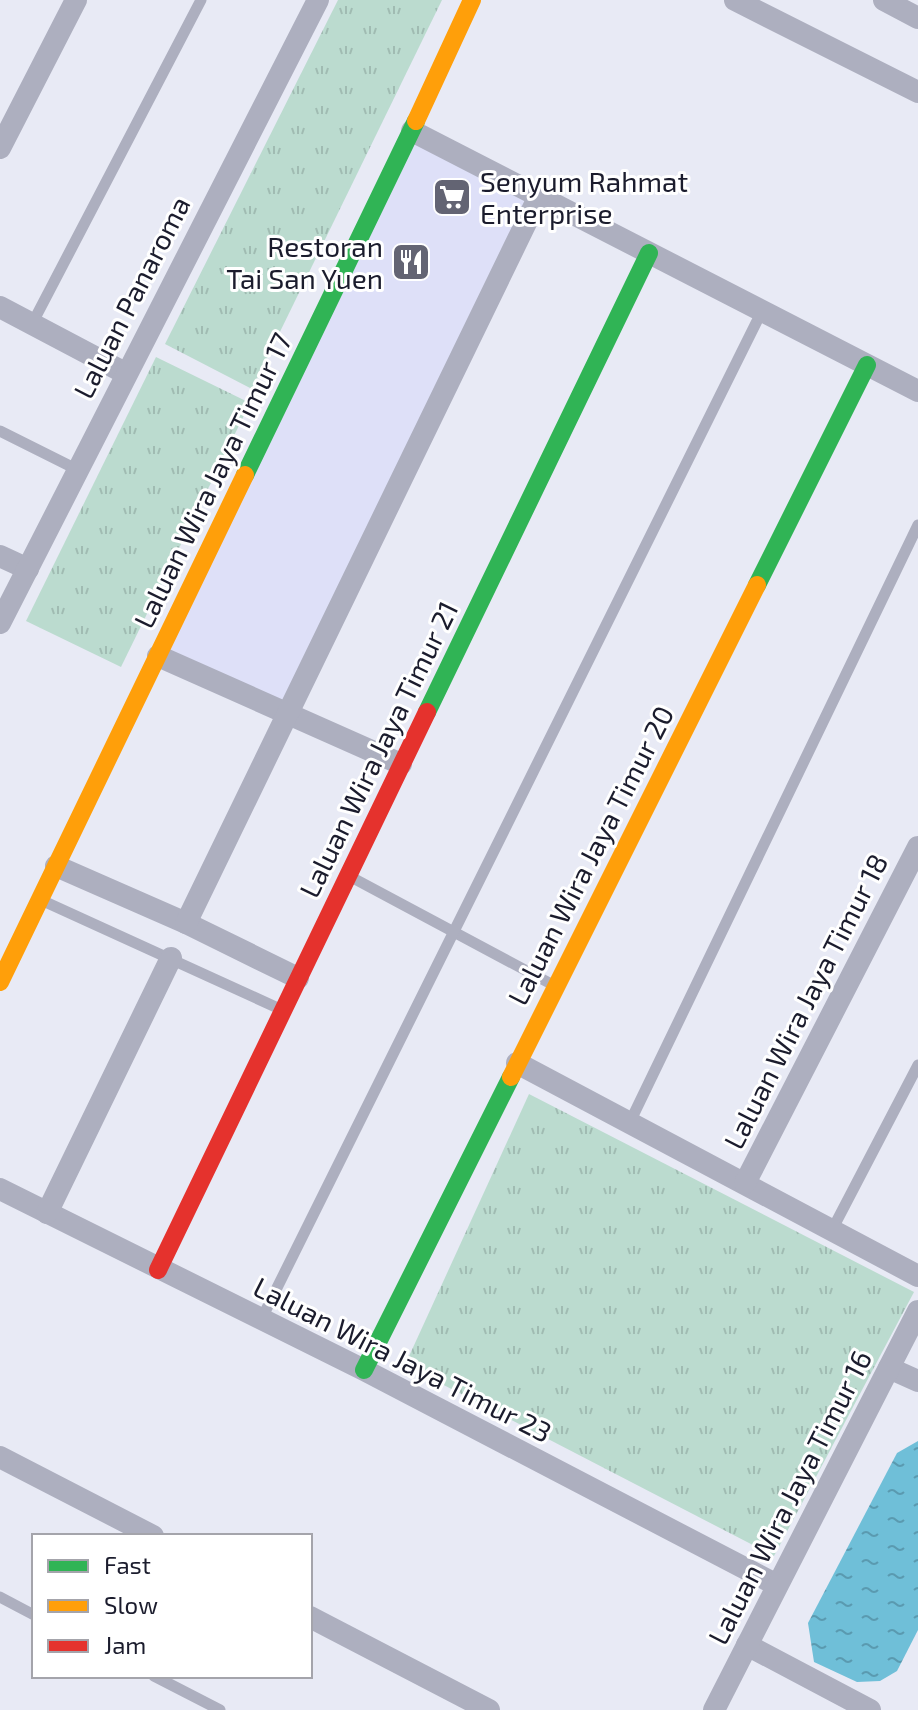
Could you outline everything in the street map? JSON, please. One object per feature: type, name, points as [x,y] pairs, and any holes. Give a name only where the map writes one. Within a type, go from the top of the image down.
[{"type":"street","points":[[0,148],[76,0]]},
{"type":"street","name":"Laluan Panaroma","points":[[0,623],[318,0]]},
{"type":"street","name":"Laluan Wira Jaya Timur 17","points":[[0,982],[412,131],[472,0]]},
{"type":"street","points":[[735,0],[918,92]]},
{"type":"street","points":[[884,0],[918,18]]},
{"type":"street","points":[[412,131],[918,391]]},
{"type":"street","points":[[186,923],[539,196]]},
{"type":"street","name":"Laluan Wira Jaya Timur 21","points":[[158,1270],[649,253]]},
{"type":"street","points":[[0,307],[125,373]]},
{"type":"street","name":"Laluan Wira Jaya Timur 20","points":[[364,1370],[867,365]]},
{"type":"street","points":[[0,556],[28,569]]},
{"type":"street","points":[[158,656],[401,764]]},
{"type":"street","name":"Laluan Wira Jaya Timur 18","points":[[745,1183],[918,847]]},
{"type":"street","points":[[56,866],[186,923],[298,978]]},
{"type":"street","points":[[47,1213],[171,958]]},
{"type":"street","points":[[517,1063],[918,1276]]},
{"type":"street","name":"Laluan Wira Jaya Timur 23","points":[[0,1189],[364,1370],[777,1585]]},
{"type":"street","name":"Laluan Wira Jaya Timur 16","points":[[714,1710],[918,1311]]},
{"type":"street","points":[[889,1368],[918,1381]]},
{"type":"street","points":[[0,1457],[149,1534]]},
{"type":"street","points":[[312,1618],[489,1710]]},
{"type":"street","points":[[747,1645],[870,1710]]},
{"type":"lane","points":[[32,324],[201,0]]},
{"type":"lane","points":[[261,1320],[452,929],[762,311]]},
{"type":"lane","points":[[0,431],[78,470]]},
{"type":"lane","points":[[630,1122],[918,525]]},
{"type":"lane","points":[[348,875],[555,986]]},
{"type":"lane","points":[[40,900],[283,1010]]},
{"type":"lane","points":[[832,1230],[918,1065]]},
{"type":"lane","points":[[0,1597],[32,1614]]},
{"type":"lane","points":[[158,1678],[220,1710]]},
{"type":"shaded area","points":[[414,130],[543,195],[291,713],[154,653]]},
{"type":"green space","points":[[338,0],[442,0],[252,389],[165,344]]},
{"type":"green space","points":[[156,357],[250,403],[121,667],[26,621]]},
{"type":"green space","points":[[529,1094],[914,1292],[774,1556],[405,1365]]},
{"type":"water","points":[[918,1441],[918,1630],[897,1671],[880,1681],[857,1682],[814,1662],[808,1623],[897,1453]]},
{"type":"traffic: fast","points":[[245,475],[416,121]]},
{"type":"traffic: fast","points":[[427,712],[649,253]]},
{"type":"traffic: fast","points":[[757,585],[867,365]]},
{"type":"traffic: fast","points":[[364,1370],[511,1077]]},
{"type":"traffic: slow","points":[[416,121],[472,0]]},
{"type":"traffic: slow","points":[[0,982],[245,475]]},
{"type":"traffic: slow","points":[[511,1077],[757,585]]},
{"type":"traffic: jam","points":[[158,1270],[427,712]]},
{"type":"place","name":"Senyum Rahmat Enterprise","points":[[452,197]]},
{"type":"place","name":"Restoran Tai San Yuen","points":[[411,262]]}]
